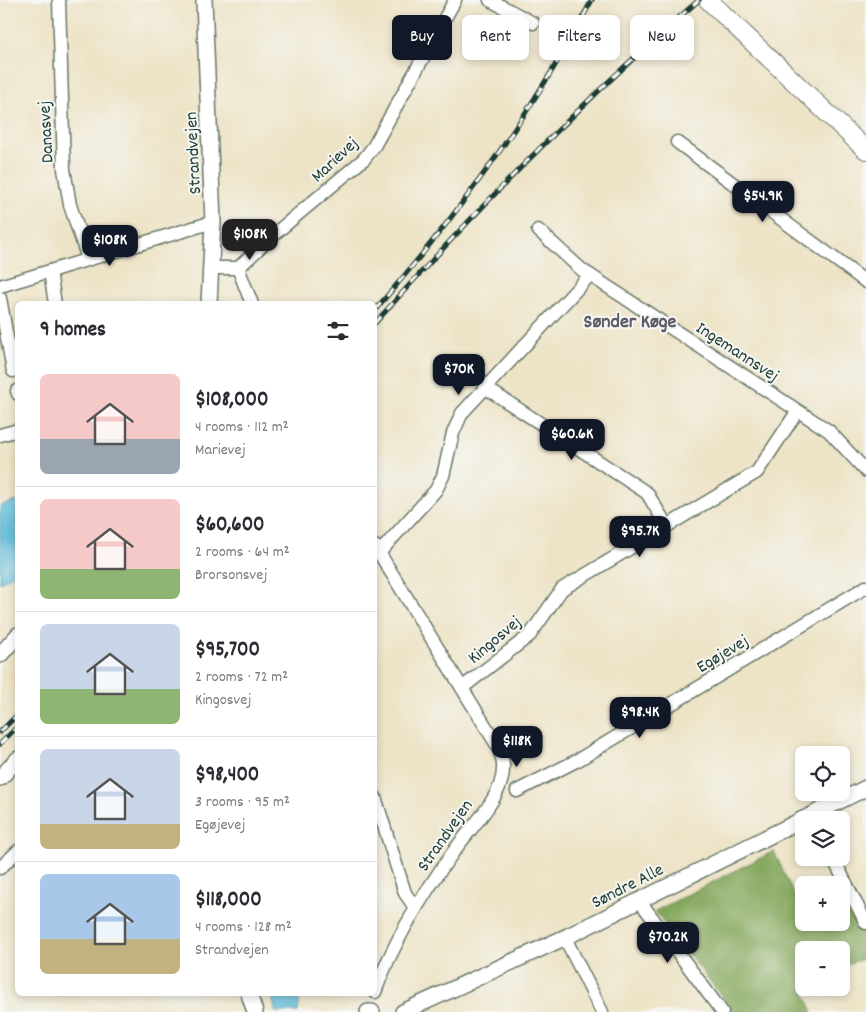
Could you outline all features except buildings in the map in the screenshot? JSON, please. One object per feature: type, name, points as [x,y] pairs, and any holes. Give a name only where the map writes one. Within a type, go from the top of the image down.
[{"type":"main road","points":[[708,0],[866,150]]},
{"type":"street","name":"Danasvej","points":[[59,0],[64,169],[70,205],[88,259]]},
{"type":"street","name":"Strandvejen","points":[[204,0],[214,222],[209,301]]},
{"type":"street","name":"Marievej","points":[[238,268],[272,236],[364,159],[375,143],[455,0]]},
{"type":"street","points":[[490,0],[533,23]]},
{"type":"street","points":[[676,142],[866,282]]},
{"type":"street","points":[[0,286],[214,222]]},
{"type":"street","name":"Ingemannsvej","points":[[538,230],[590,275],[828,431],[866,470]]},
{"type":"street","points":[[211,268],[238,268],[251,301]]},
{"type":"street","points":[[50,271],[55,301]]},
{"type":"street","points":[[377,549],[436,490],[443,476],[453,433],[462,413],[590,275]]},
{"type":"street","points":[[0,298],[13,371]]},
{"type":"street","points":[[486,388],[647,493],[667,526]]},
{"type":"street","name":"Kingosvej","points":[[462,688],[530,634],[562,589],[757,472],[797,412]]},
{"type":"street","points":[[0,435],[15,431]]},
{"type":"street","name":"Strandvejen","points":[[377,549],[497,745],[503,757],[504,771],[495,797],[453,852],[416,909],[377,989]]},
{"type":"street","name":"Egøjevej","points":[[517,791],[578,760],[866,587]]},
{"type":"street","points":[[0,655],[15,638]]},
{"type":"street","points":[[0,778],[15,762]]},
{"type":"street","name":"Søndre Alle","points":[[825,811],[866,788]]},
{"type":"street","points":[[377,803],[405,894],[416,909]]},
{"type":"street","name":"Søndre Alle","points":[[403,1012],[565,938],[639,900],[795,826]]},
{"type":"street","points":[[0,868],[15,854]]},
{"type":"street","points":[[837,866],[866,923]]},
{"type":"street","points":[[639,900],[722,1012]]},
{"type":"street","points":[[565,938],[602,1012]]},
{"type":"street","points":[[250,996],[254,1012]]},
{"type":"street","name":"Strandvejen","points":[[368,1012],[374,996]]},
{"type":"green space","points":[[774,851],[795,898],[795,931],[850,931],[850,910],[856,923],[866,937],[866,958],[850,963],[850,941],[795,941],[795,996],[806,996],[813,1012],[734,1012],[655,911]]},
{"type":"water","points":[[15,502],[15,573],[0,583],[0,506]]},
{"type":"water","points":[[272,996],[300,996],[298,1012],[275,1012]]},
{"type":"railway","points":[[377,308],[465,200],[545,82],[592,0]]},
{"type":"railway","points":[[377,321],[452,238],[572,116],[699,0]]},
{"type":"railway","points":[[0,732],[15,717]]},
{"type":"railway","points":[[0,744],[15,729]]},
{"type":"district","name":"Sønder Køge","points":[[630,320]]}]
